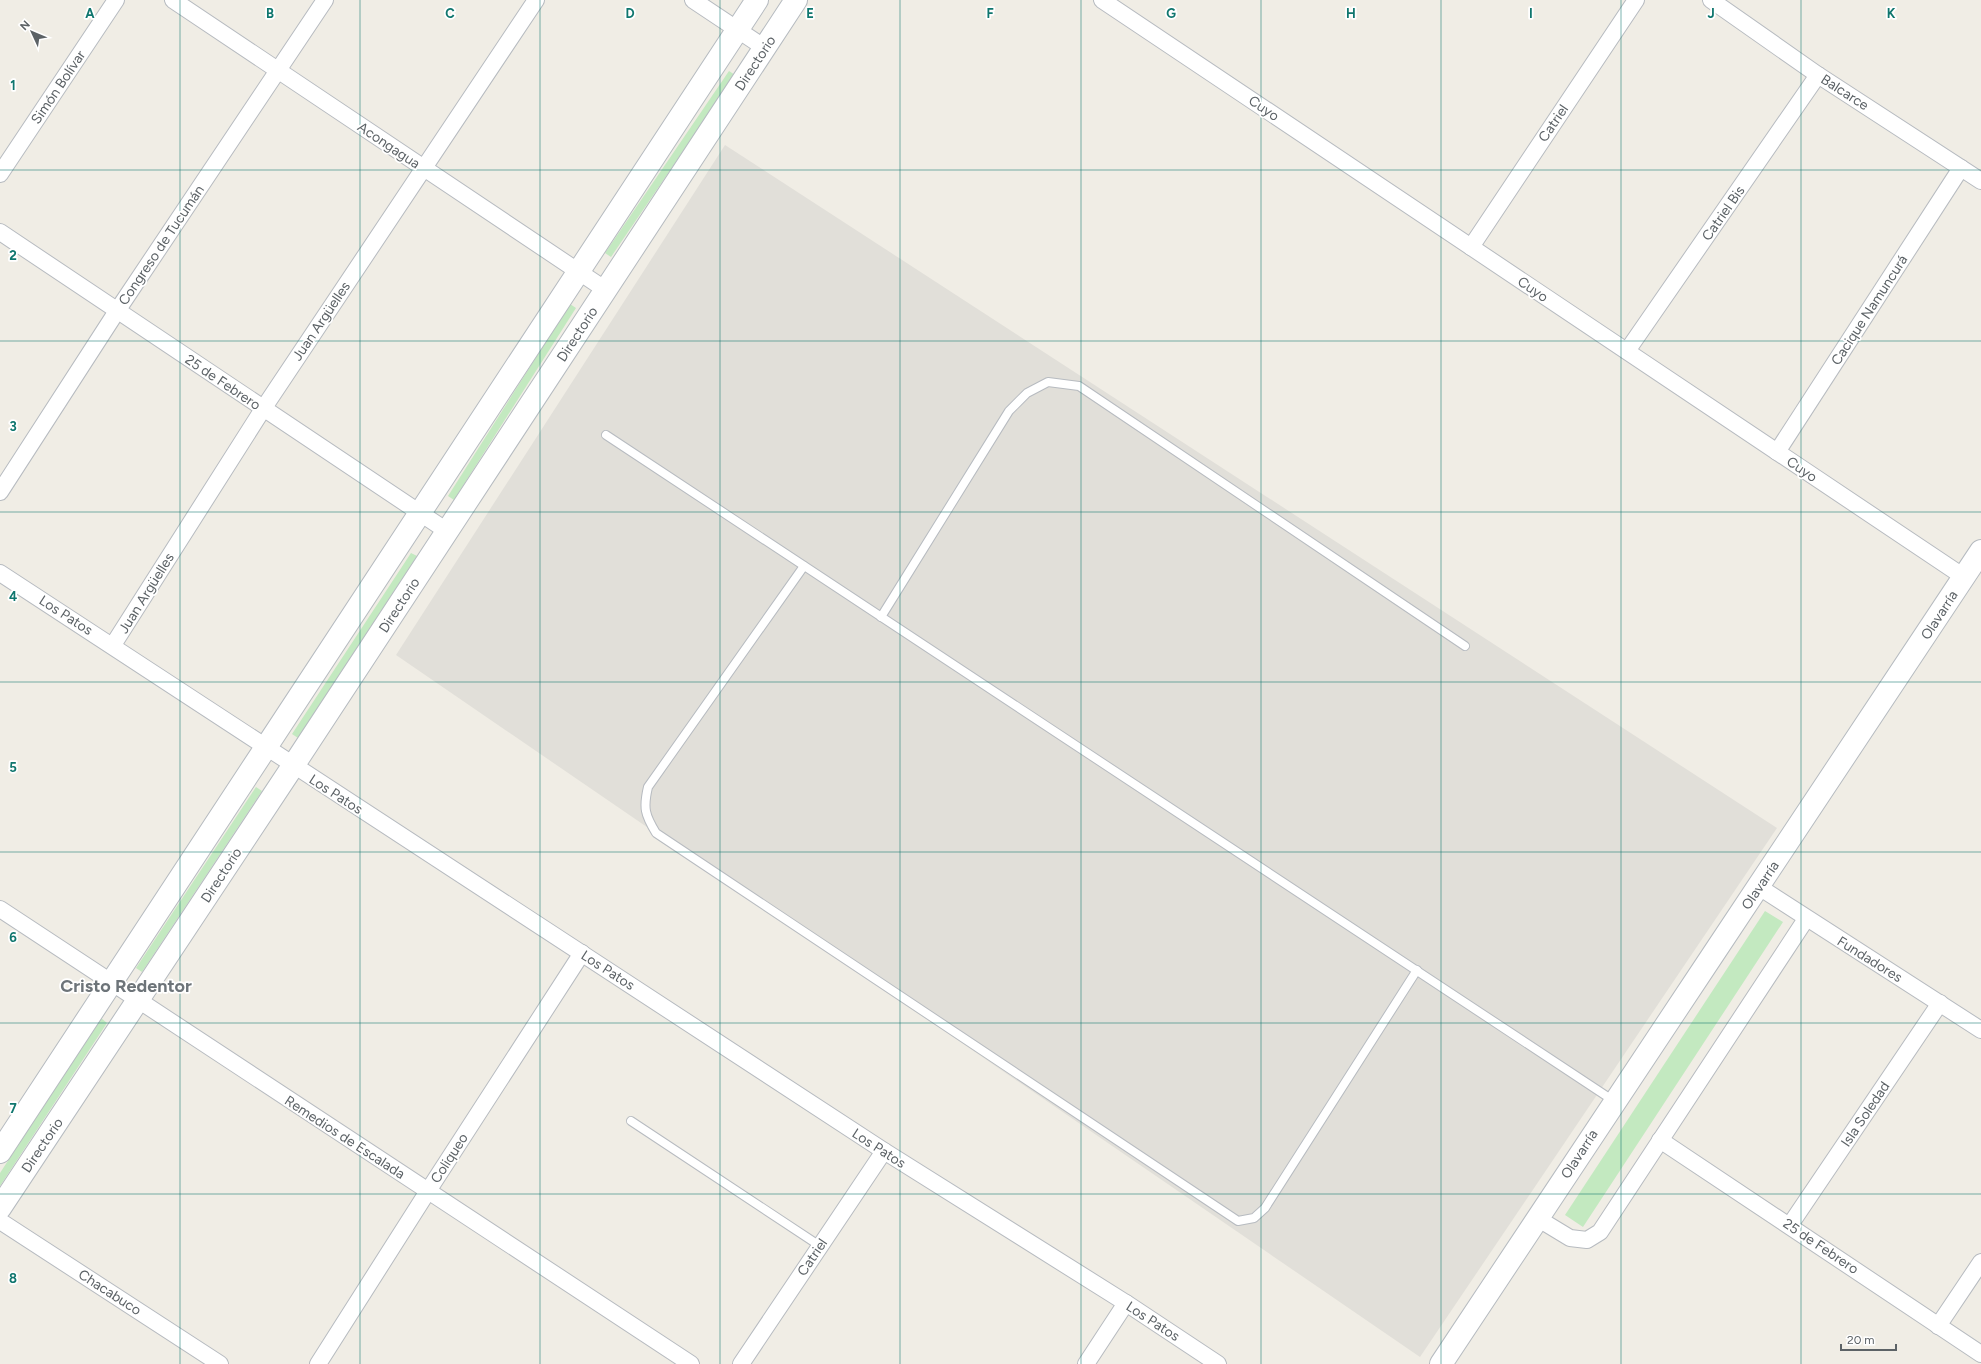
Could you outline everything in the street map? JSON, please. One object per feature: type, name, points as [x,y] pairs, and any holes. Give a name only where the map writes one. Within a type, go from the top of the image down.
[{"type":"main road","points":[[0,1152],[757,0]]},
{"type":"main road","name":"Directorio","points":[[0,1208],[293,766],[796,0]]},
{"type":"main road","name":"Olavarría","points":[[1441,1364],[1614,1100],[1759,887],[1981,551]]},
{"type":"street","name":"Simón Bolívar","points":[[0,174],[116,0]]},
{"type":"street","name":"Acongagua","points":[[173,0],[606,290]]},
{"type":"street","name":"Congreso de Tucumán","points":[[0,492],[117,311],[325,0]]},
{"type":"street","name":"Juan Argüelles","points":[[113,645],[263,409],[536,0]]},
{"type":"street","points":[[693,0],[764,48]]},
{"type":"street","name":"Cuyo","points":[[1102,0],[1964,577]]},
{"type":"street","name":"Catriel","points":[[1471,247],[1636,0]]},
{"type":"street","name":"Balcarce","points":[[1711,0],[1818,75],[1981,182]]},
{"type":"street","name":"Catriel Bis","points":[[1627,352],[1818,75]]},
{"type":"street","name":"Cacique Namuncurá","points":[[1777,452],[1961,168]]},
{"type":"street","name":"25 de Febrero","points":[[0,232],[447,531]]},
{"type":"street","name":"Los Patos","points":[[0,573],[113,645],[265,748],[884,1151],[1126,1303],[1218,1364]]},
{"type":"street","name":"Fundadores","points":[[1759,887],[1806,919],[1981,1030]]},
{"type":"street","name":"Remedios de Escalada","points":[[0,909],[691,1364]]},
{"type":"street","points":[[1537,1218],[1570,1238],[1587,1240],[1600,1232],[1806,919]]},
{"type":"street","name":"Coliqueo","points":[[318,1364],[582,953]]},
{"type":"street","name":"Isla Soledad","points":[[1790,1225],[1940,1003]]},
{"type":"street","name":"25 de Febrero","points":[[1660,1140],[1790,1225],[1981,1354]]},
{"type":"street","name":"Catriel","points":[[741,1364],[884,1151]]},
{"type":"street","name":"Chacabuco","points":[[0,1220],[220,1364]]},
{"type":"street","points":[[1938,1326],[1981,1262]]},
{"type":"street","points":[[1086,1364],[1126,1303]]},
{"type":"lane","points":[[881,617],[1009,412],[1027,393],[1048,382],[1079,386],[1465,646]]},
{"type":"lane","points":[[606,435],[1614,1100]]},
{"type":"lane","points":[[804,566],[648,787],[645,802],[646,817],[656,834],[1238,1221],[1254,1218],[1265,1208],[1417,970]]},
{"type":"lane","points":[[631,1121],[820,1246]]},
{"type":"shaded area","points":[[725,145],[1777,828],[1420,1357],[396,655]]},
{"type":"green space","points":[[729,71],[735,75],[611,257],[605,253]]},
{"type":"green space","points":[[570,304],[576,308],[454,500],[448,496]]},
{"type":"green space","points":[[411,553],[417,556],[298,738],[292,734]]},
{"type":"green space","points":[[256,787],[262,791],[142,972],[136,968]]},
{"type":"green space","points":[[1765,911],[1783,922],[1583,1227],[1565,1215]]},
{"type":"green space","points":[[101,1018],[107,1023],[0,1186],[0,1173]]},
{"type":"district","name":"Cristo Redentor","points":[[126,986]]}]
